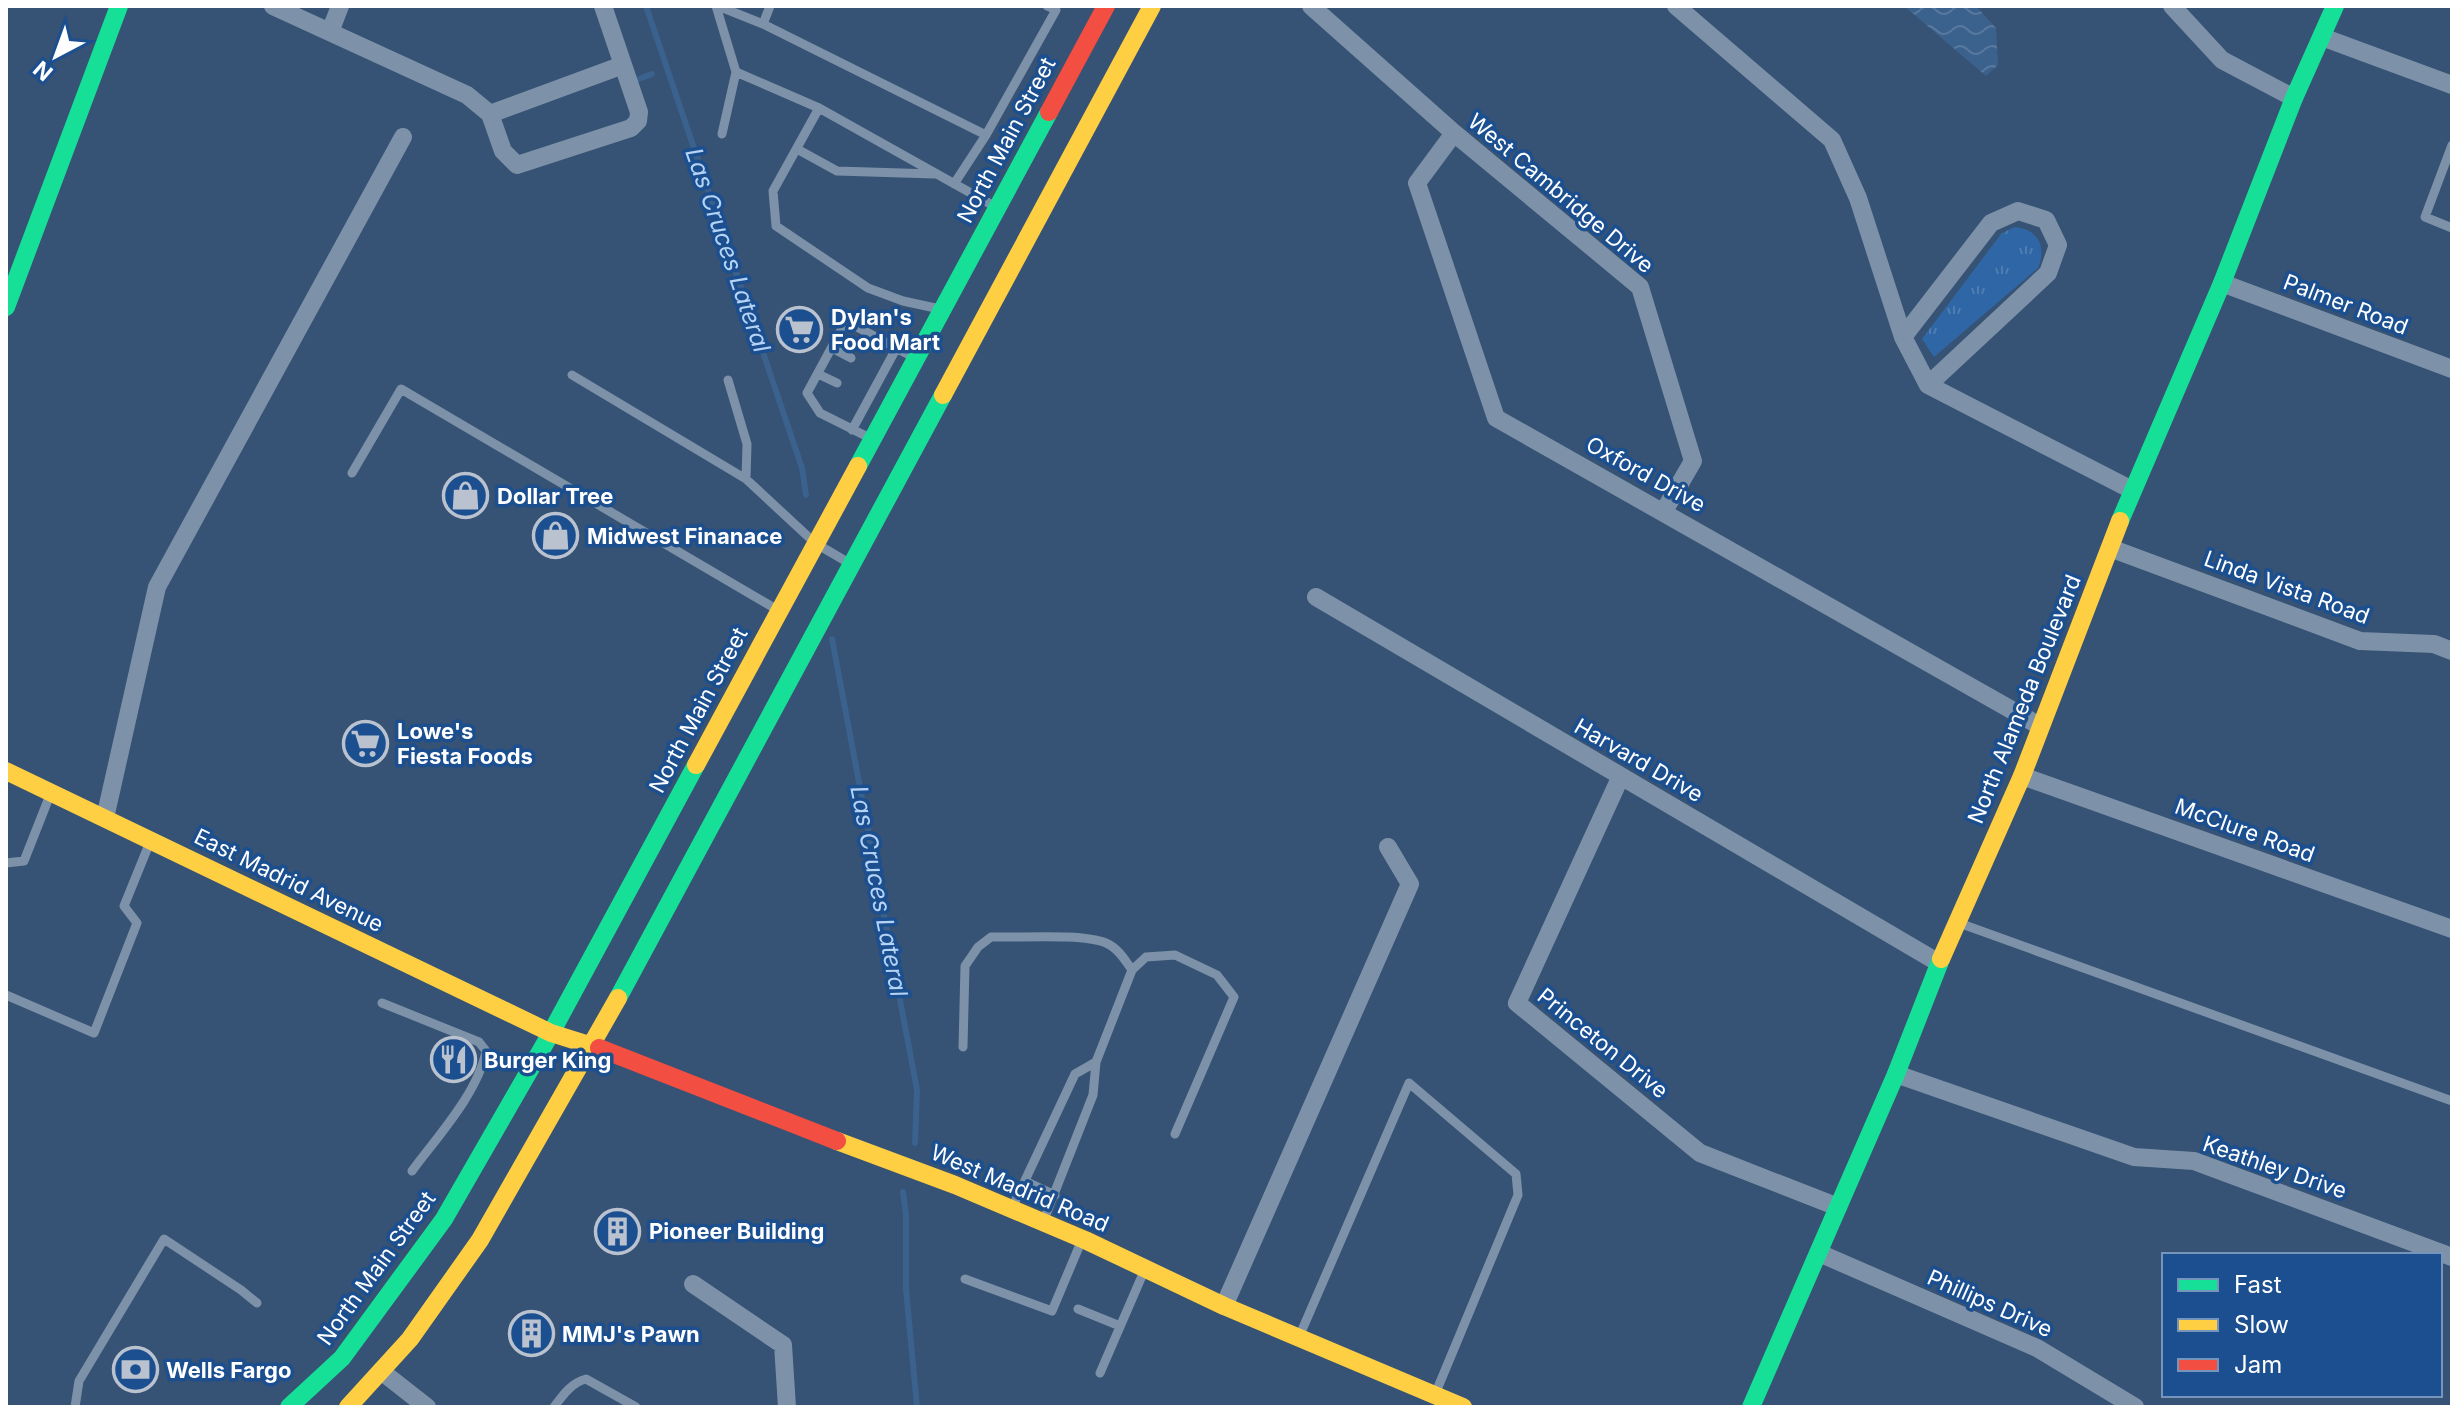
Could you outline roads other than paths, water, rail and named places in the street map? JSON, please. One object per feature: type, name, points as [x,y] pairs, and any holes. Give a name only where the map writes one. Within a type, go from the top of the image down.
[{"type":"street","points":[[6,307],[119,6]]},
{"type":"street","points":[[273,6],[467,95],[490,114],[503,151],[517,165],[631,128],[638,121],[639,112],[603,6]]},
{"type":"street","points":[[330,32],[340,6]]},
{"type":"street","name":"North Main Street","points":[[348,1407],[410,1339],[480,1240],[593,1045],[742,724],[779,611],[1106,6]]},
{"type":"street","name":"North Main Street","points":[[289,1407],[342,1358],[444,1219],[551,1033],[742,724],[852,565],[1152,6]]},
{"type":"street","name":"West Cambridge Drive","points":[[1311,6],[1454,133],[1640,287],[1693,461],[1664,511]]},
{"type":"street","points":[[1676,6],[1832,140],[1858,198],[1903,337],[1928,385],[2132,490]]},
{"type":"street","points":[[2172,6],[2222,60],[2294,98]]},
{"type":"street","name":"North Alameda Boulevard","points":[[1751,1407],[1896,1074],[1939,963],[2022,776],[2132,490],[2222,283],[2294,98],[2335,6]]},
{"type":"street","points":[[2322,37],[2452,85]]},
{"type":"street","points":[[490,114],[623,65]]},
{"type":"street","name":"Oxford Drive","points":[[1454,133],[1417,183],[1496,418],[2040,726]]},
{"type":"street","points":[[105,818],[157,587],[403,137]]},
{"type":"street","points":[[1903,337],[1991,223],[2018,211],[2046,220],[2058,245],[2048,273],[1928,385]]},
{"type":"street","name":"Palmer Road","points":[[2222,283],[2452,369]]},
{"type":"street","name":"Linda Vista Road","points":[[2110,548],[2360,641],[2434,644],[2452,651]]},
{"type":"street","name":"Harvard Drive","points":[[1316,597],[1939,963]]},
{"type":"street","name":"East Madrid Avenue","points":[[7,775],[51,792],[551,1033]]},
{"type":"street","name":"McClure Road","points":[[2022,776],[2452,929]]},
{"type":"street","name":"Princeton Drive","points":[[1620,778],[1517,1003],[1700,1153],[1838,1207]]},
{"type":"street","points":[[1224,1306],[1410,884],[1388,847]]},
{"type":"street","name":"West Madrid Road","points":[[551,1033],[593,1045],[1012,1209],[1224,1306],[1463,1407]]},
{"type":"street","name":"Keathley Drive","points":[[1896,1074],[2134,1157],[2194,1161],[2441,1253]]},
{"type":"street","name":"Phillips Drive","points":[[1819,1253],[2037,1348],[2135,1407]]},
{"type":"street","points":[[693,1284],[783,1345],[787,1407]]},
{"type":"street","points":[[342,1358],[381,1371],[427,1407]]},
{"type":"lane","points":[[717,6],[763,24],[986,135]]},
{"type":"lane","points":[[717,6],[736,72],[722,134]]},
{"type":"lane","points":[[763,24],[770,6]]},
{"type":"lane","points":[[954,184],[986,135],[1056,10],[1047,6]]},
{"type":"lane","points":[[736,72],[819,108],[997,207]]},
{"type":"lane","points":[[819,108],[773,191],[776,226],[868,288],[903,301],[942,309]]},
{"type":"lane","points":[[2452,145],[2425,217],[2452,228]]},
{"type":"lane","points":[[797,149],[837,171],[937,174]]},
{"type":"lane","points":[[873,440],[820,413],[807,393],[846,321],[916,358]]},
{"type":"lane","points":[[852,430],[878,373],[897,347]]},
{"type":"lane","points":[[832,348],[851,358]]},
{"type":"lane","points":[[818,374],[837,383]]},
{"type":"lane","points":[[572,375],[746,479],[815,543],[852,565]]},
{"type":"lane","points":[[728,380],[747,444],[746,479]]},
{"type":"lane","points":[[352,473],[401,389],[779,611]]},
{"type":"lane","points":[[6,863],[24,861],[51,792]]},
{"type":"lane","points":[[6,995],[94,1033],[137,923],[124,906],[151,840]]},
{"type":"lane","points":[[1957,922],[2452,1101]]},
{"type":"lane","points":[[963,1047],[965,966],[978,947],[991,937],[1089,939],[1107,943],[1121,954],[1132,970]]},
{"type":"lane","points":[[1043,1222],[1093,1095],[1096,1062],[1132,970],[1146,957],[1175,955],[1217,975],[1234,997],[1175,1134]]},
{"type":"lane","points":[[382,1003],[479,1042],[486,1051],[483,1068],[470,1090],[412,1171]]},
{"type":"lane","points":[[1012,1209],[1075,1074],[1096,1062]]},
{"type":"lane","points":[[1299,1337],[1409,1083],[1516,1174],[1518,1195],[1435,1395]]},
{"type":"lane","points":[[1025,1181],[1055,1195]]},
{"type":"lane","points":[[75,1407],[79,1381],[164,1239],[257,1303]]},
{"type":"lane","points":[[965,1279],[1052,1311],[1082,1239]]},
{"type":"lane","points":[[1100,1373],[1145,1269]]},
{"type":"lane","points":[[1078,1309],[1120,1326]]},
{"type":"lane","points":[[554,1407],[566,1391],[578,1381],[586,1379],[636,1407]]},
{"type":"water","points":[[1904,6],[1976,6],[1996,28],[1998,65],[1986,76]]},
{"type":"waterway","name":"Las Cruces Lateral","points":[[646,6],[802,468],[806,495]]},
{"type":"waterway","points":[[636,80],[652,74]]},
{"type":"waterway","name":"Las Cruces Lateral","points":[[832,639],[917,1090],[915,1143]]},
{"type":"waterway","name":"Las Cruces Lateral","points":[[903,1192],[906,1289],[917,1407]]},
{"type":"place","name":"Dylan's Food Mart","points":[[800,330]]},
{"type":"place","name":"Dollar Tree","points":[[466,496]]},
{"type":"place","name":"Midwest Finanace","points":[[556,536]]},
{"type":"place","name":"Lowe's Fiesta Foods","points":[[366,744]]},
{"type":"place","name":"Burger King","points":[[453,1060]]},
{"type":"place","name":"Pioneer Building","points":[[618,1231]]},
{"type":"place","name":"MMJ's Pawn","points":[[531,1334]]},
{"type":"place","name":"Wells Fargo","points":[[135,1370]]}]
